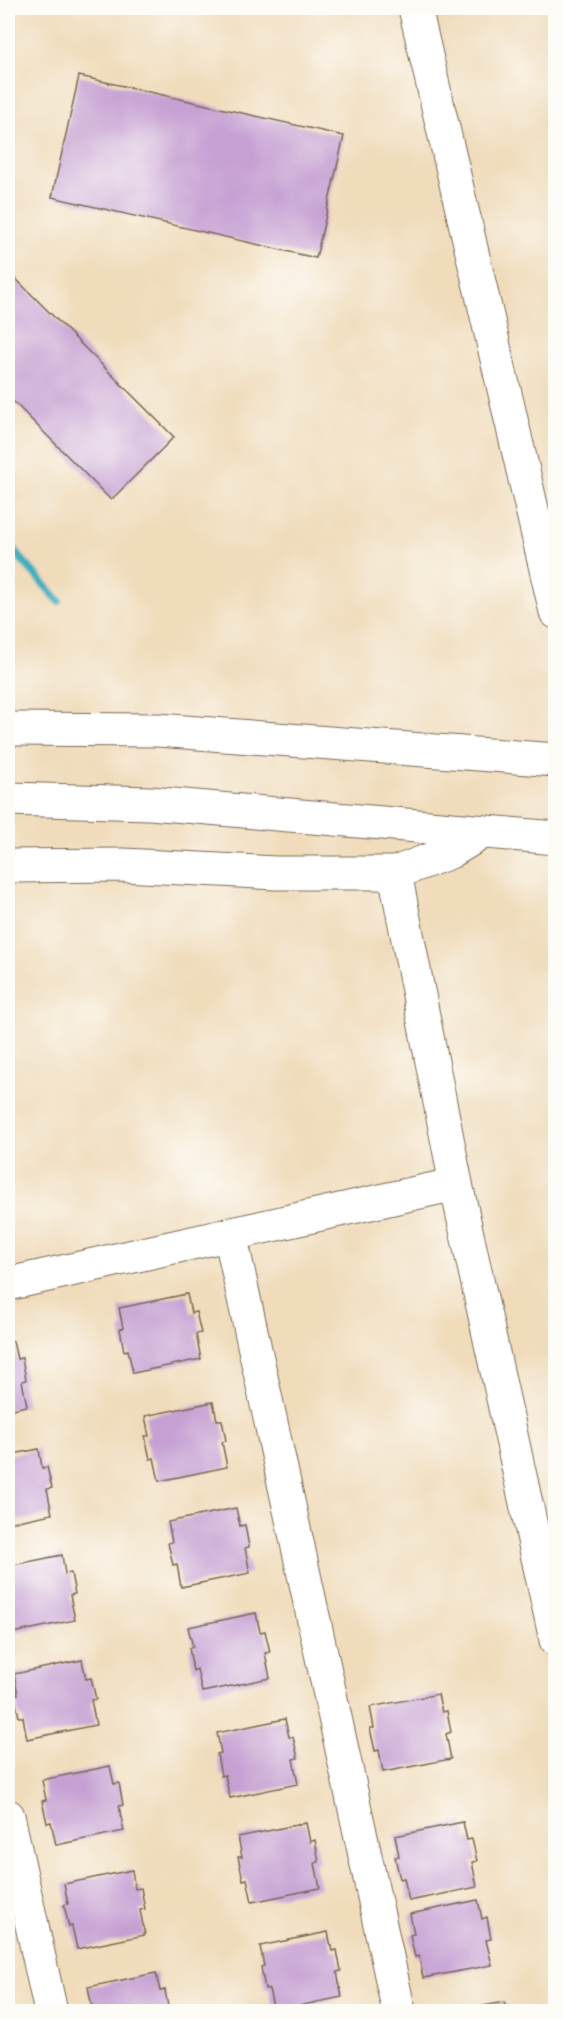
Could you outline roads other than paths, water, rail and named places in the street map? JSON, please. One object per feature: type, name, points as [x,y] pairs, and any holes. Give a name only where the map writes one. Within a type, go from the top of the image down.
[{"type":"street","points":[[415,8],[555,612]]},
{"type":"street","points":[[8,729],[158,730],[555,760]]},
{"type":"street","points":[[8,799],[150,803],[555,838]]},
{"type":"street","points":[[8,866],[123,865],[276,873],[395,873],[450,852],[483,832]]},
{"type":"street","points":[[395,873],[456,1184],[555,1640]]},
{"type":"street","points":[[8,1284],[456,1184]]},
{"type":"street","points":[[230,1234],[399,2012]]},
{"type":"street","points":[[8,1816],[51,2012]]},
{"type":"waterway","points":[[8,544],[59,601]]}]
